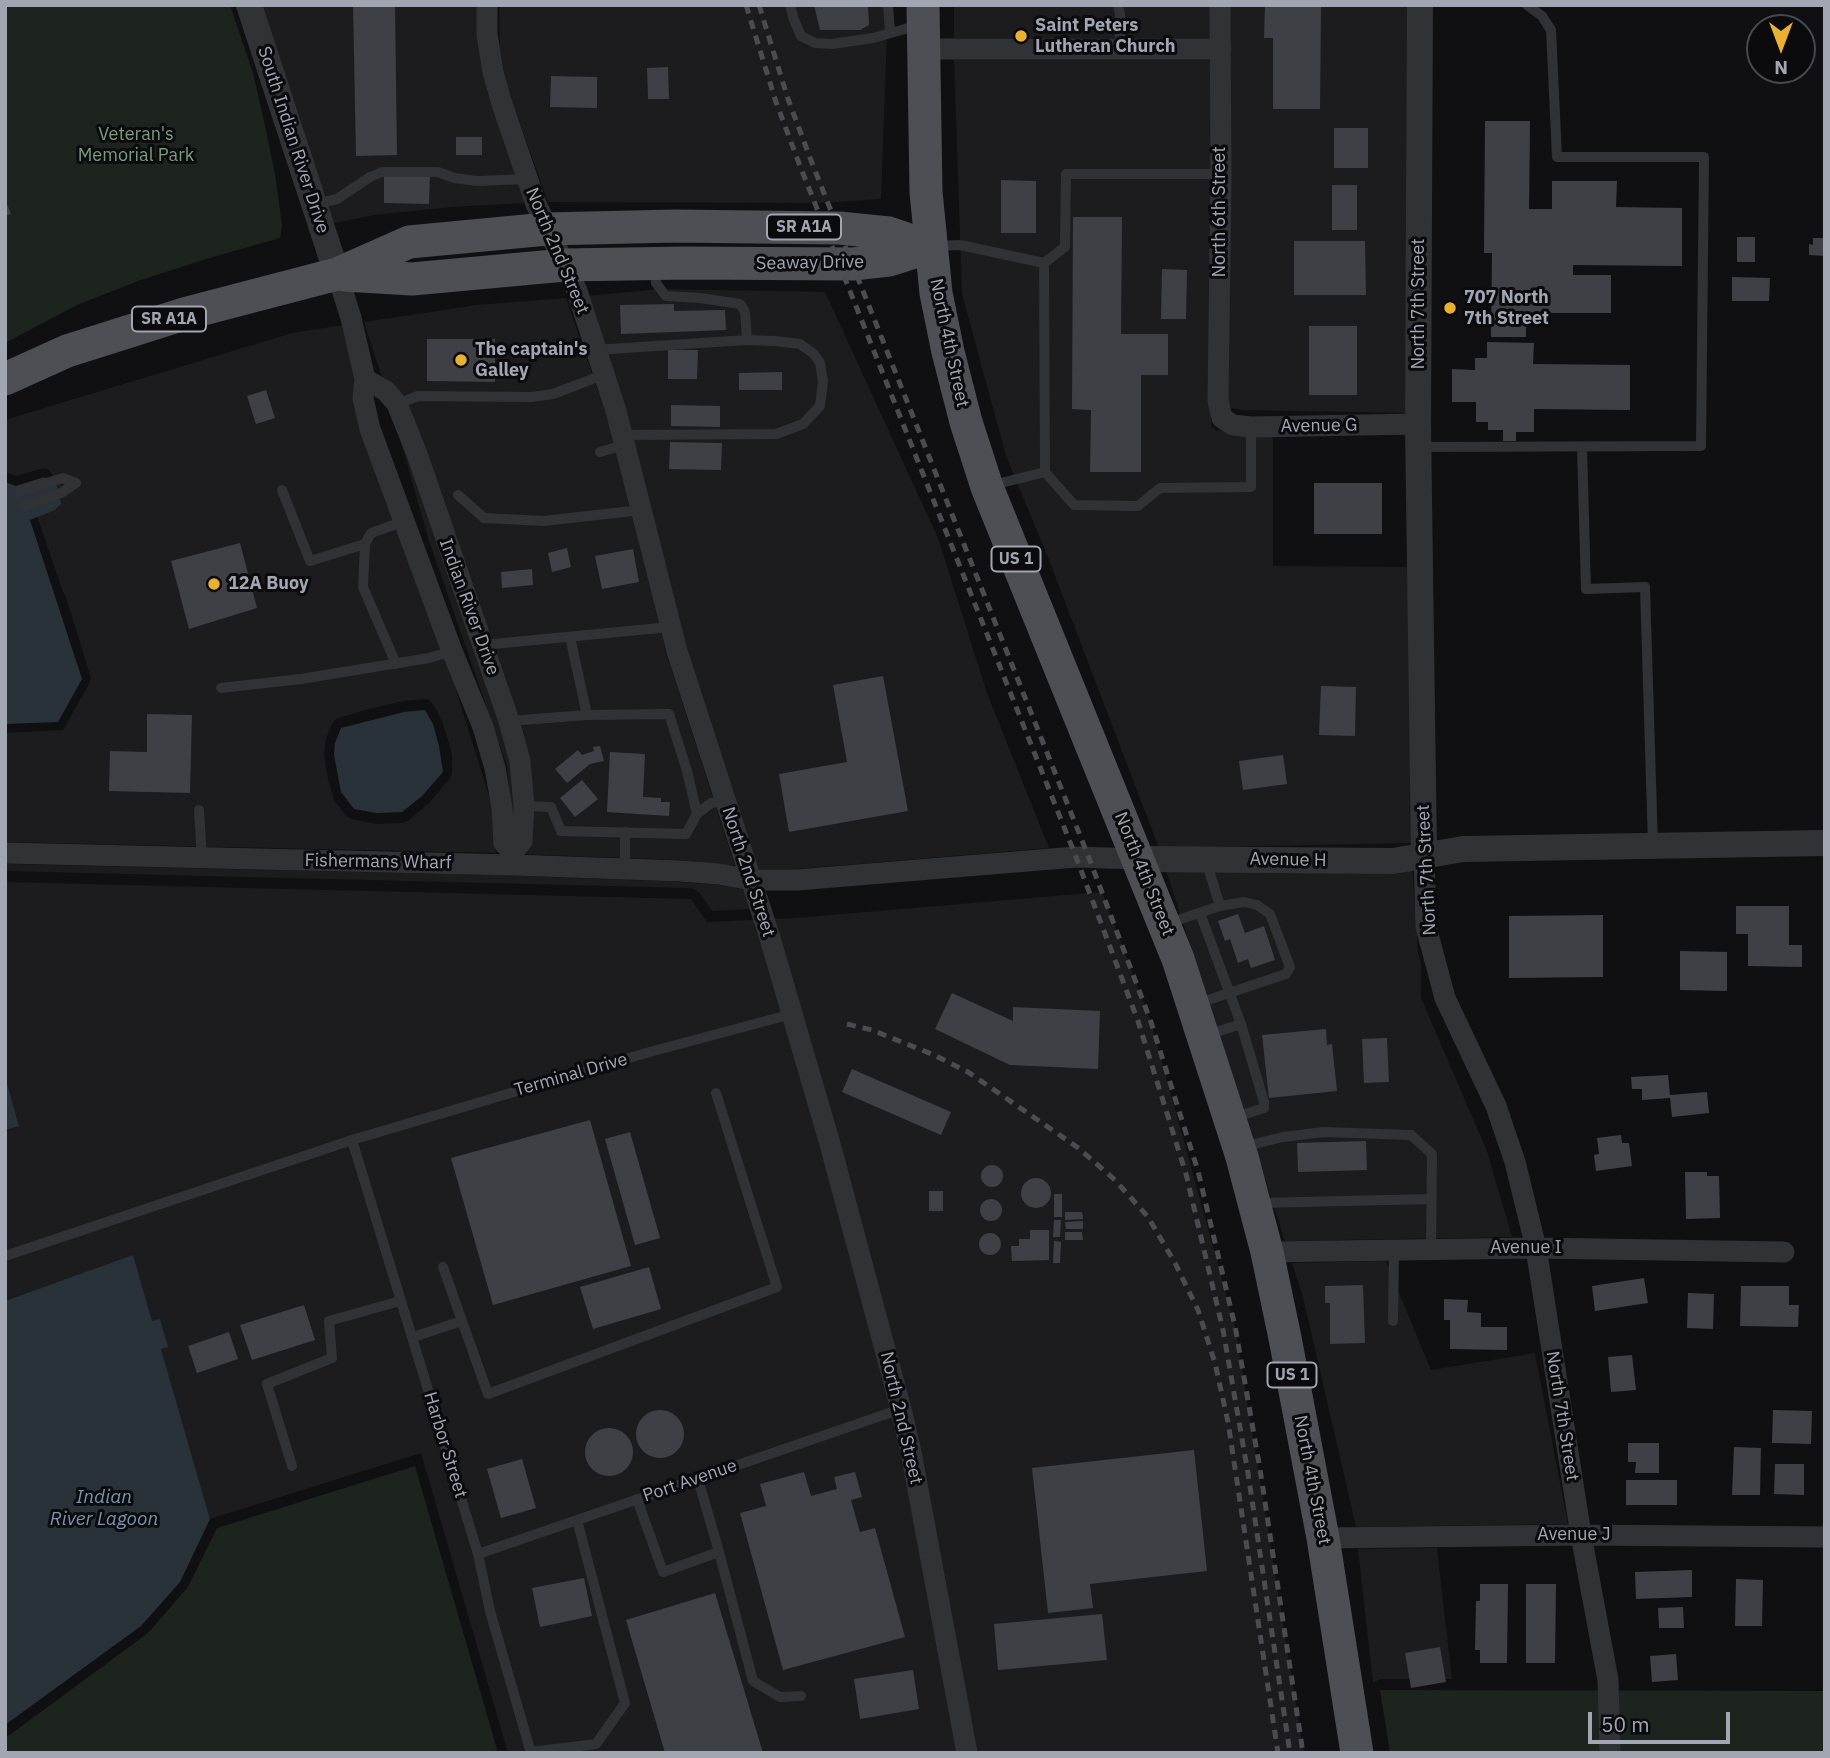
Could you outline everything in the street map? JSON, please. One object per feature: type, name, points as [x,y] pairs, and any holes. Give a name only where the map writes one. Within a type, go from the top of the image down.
[{"type":"main road","name":"North 4th Street","points":[[924,26],[926,192],[930,247],[948,352],[966,422],[987,486],[1165,925],[1235,1133],[1267,1252],[1286,1338],[1323,1538],[1357,1753]]},
{"type":"main road","name":"Seaway Drive","points":[[5,379],[67,351],[184,314],[337,274],[409,242],[547,229],[674,226],[839,228],[889,233],[930,247]]},
{"type":"main road","name":"Seaway Drive","points":[[337,274],[412,279],[565,265],[853,264],[889,260],[930,247]]},
{"type":"street","name":"South Indian River Drive","points":[[249,5],[337,274]]},
{"type":"street","name":"North 2nd Street","points":[[487,5],[487,34],[493,72],[527,179],[547,229],[577,291],[596,350],[623,440],[670,627],[770,939],[830,1144],[911,1452],[967,1753]]},
{"type":"street","name":"North 6th Street","points":[[1220,5],[1218,401],[1222,418]]},
{"type":"street","name":"North 7th Street","points":[[1420,5],[1418,436],[1426,928],[1445,998],[1496,1106],[1515,1162],[1535,1248],[1581,1535],[1608,1681],[1610,1753]]},
{"type":"street","points":[[924,26],[1120,49],[1221,49]]},
{"type":"street","name":"Indian River Drive","points":[[337,274],[351,318],[365,379],[363,398],[366,416],[452,651],[483,727],[495,768],[502,808],[504,843],[514,858]]},
{"type":"street","name":"Indian River Drive","points":[[365,379],[386,391],[397,404],[417,454],[448,500],[483,645],[520,761],[524,806],[522,841],[514,858]]},
{"type":"street","name":"Avenue G","points":[[1222,418],[1233,425],[1251,427],[1418,436]]},
{"type":"street","name":"Avenue H","points":[[751,880],[797,880],[1076,857],[1393,861],[1463,849],[1825,843]]},
{"type":"street","name":"Fishermans Wharf","points":[[5,853],[202,858],[514,858],[625,870],[719,874],[751,880]]},
{"type":"street","name":"Avenue I","points":[[1267,1252],[1535,1248],[1784,1251]]},
{"type":"street","name":"Avenue J","points":[[1323,1538],[1581,1535],[1825,1537]]},
{"type":"lane","points":[[790,5],[801,36],[815,43],[832,44],[873,38],[924,26]]},
{"type":"lane","points":[[888,5],[890,32]]},
{"type":"lane","points":[[1118,5],[1120,49]]},
{"type":"lane","points":[[1418,436],[1582,447],[1701,446],[1704,157],[1557,157],[1551,30],[1542,16],[1527,5]]},
{"type":"lane","points":[[314,204],[337,199],[382,172],[438,172],[454,178],[477,181],[527,179]]},
{"type":"lane","points":[[930,247],[960,245],[1044,263],[1065,247],[1066,174],[1221,174]]},
{"type":"lane","points":[[1044,263],[1045,472],[1074,505],[1138,506],[1160,488],[1251,488],[1251,427]]},
{"type":"lane","points":[[655,264],[656,283],[666,296],[740,304],[745,312],[747,340]]},
{"type":"lane","points":[[596,350],[747,340],[800,344],[814,354],[820,363],[823,381],[820,406],[803,424],[776,434],[623,440],[600,452]]},
{"type":"lane","points":[[397,404],[418,396],[531,397],[562,391],[603,375]]},
{"type":"lane","points":[[1582,447],[1586,589],[1645,587],[1653,846]]},
{"type":"lane","points":[[987,486],[1045,472]]},
{"type":"lane","points":[[20,491],[62,478],[76,483],[61,493],[25,506]]},
{"type":"lane","points":[[282,490],[310,561],[365,544]]},
{"type":"lane","points":[[448,500],[485,518],[544,521],[641,510]]},
{"type":"lane","points":[[396,664],[363,587],[365,544],[371,533],[405,521]]},
{"type":"lane","points":[[483,645],[670,627]]},
{"type":"lane","points":[[570,637],[587,715]]},
{"type":"lane","points":[[221,688],[301,679],[429,659],[452,651]]},
{"type":"lane","points":[[509,721],[587,715],[669,714],[697,814]]},
{"type":"lane","points":[[524,806],[551,807],[561,831],[686,834],[697,814],[711,803],[724,801]]},
{"type":"lane","points":[[199,810],[202,858]]},
{"type":"lane","points":[[625,832],[625,870]]},
{"type":"lane","points":[[1205,859],[1220,906]]},
{"type":"lane","points":[[1165,925],[1220,906],[1244,902],[1257,905],[1270,914],[1290,967],[1286,974],[1193,1005]]},
{"type":"lane","points":[[1199,913],[1241,1024],[1264,1102],[1264,1108],[1235,1133]]},
{"type":"lane","name":"Terminal Drive","points":[[5,1256],[352,1140],[792,1014]]},
{"type":"lane","points":[[1204,1036],[1241,1024]]},
{"type":"lane","points":[[443,1267],[488,1394],[777,1287],[716,1093]]},
{"type":"lane","points":[[1235,1133],[1283,1137],[1323,1132],[1411,1135],[1432,1154],[1431,1250]]},
{"type":"lane","name":"Harbor Street","points":[[352,1140],[478,1553],[490,1611],[531,1752]]},
{"type":"lane","points":[[1254,1203],[1431,1199]]},
{"type":"lane","points":[[1392,1321],[1394,1250]]},
{"type":"lane","points":[[292,1466],[267,1384],[332,1358],[329,1321],[401,1301]]},
{"type":"lane","points":[[413,1337],[462,1321]]},
{"type":"lane","name":"Port Avenue","points":[[478,1553],[901,1409]]},
{"type":"lane","points":[[698,1479],[752,1681],[780,1697],[801,1696]]},
{"type":"lane","points":[[637,1499],[663,1572],[719,1552]]},
{"type":"lane","points":[[531,1752],[596,1744],[625,1703],[577,1520]]},
{"type":"shaded area","points":[[259,5],[479,5],[480,52],[488,95],[527,203],[374,215],[331,224]]},
{"type":"shaded area","points":[[499,5],[888,5],[881,199],[817,203],[548,202],[507,87],[500,50]]},
{"type":"shaded area","points":[[954,5],[1210,5],[1211,38],[954,38]]},
{"type":"shaded area","points":[[1230,5],[1410,5],[1409,413],[1230,408]]},
{"type":"shaded area","points":[[954,60],[1211,60],[1211,427],[1216,431],[1223,429],[1273,433],[1273,566],[1409,567],[1411,843],[1159,848],[1049,560],[1006,456],[962,294]]},
{"type":"shaded area","points":[[662,289],[825,292],[938,538],[987,693],[1049,848],[797,869],[757,869],[686,648],[586,296]]},
{"type":"shaded area","points":[[566,298],[606,414],[667,655],[735,866],[680,860],[516,854],[507,766],[428,538],[364,322],[477,305]]},
{"type":"shaded area","points":[[343,325],[492,806],[496,853],[5,842],[5,733],[63,730],[91,678],[37,516],[59,507],[60,497],[48,469],[16,476],[5,472],[5,420],[292,333]],"holes":[[[428,699],[442,721],[452,756],[452,774],[449,780],[429,803],[403,823],[377,824],[346,816],[334,800],[324,754],[332,724],[336,719],[403,701]]]},
{"type":"shaded area","points":[[5,864],[498,875],[679,882],[741,889],[750,909],[712,911],[699,892],[691,888],[5,871]]},
{"type":"shaded area","points":[[1412,865],[1421,964],[1421,998],[1487,1151],[1512,1237],[1285,1241],[1166,870]]},
{"type":"shaded area","points":[[5,882],[691,899],[707,922],[795,918],[1102,892],[1151,1022],[1235,1326],[1304,1753],[508,1753],[421,1453],[210,1519],[161,1349],[167,1346],[160,1320],[152,1321],[133,1256],[5,1301],[5,1131],[19,1125],[5,1076]]},
{"type":"shaded area","points":[[1386,1261],[1431,1370],[1535,1353],[1568,1524],[1356,1527],[1303,1297],[1292,1263]]},
{"type":"shaded area","points":[[1437,1548],[1452,1679],[1380,1679],[1373,1683],[1358,1549]]},
{"type":"green space","name":"Veteran's Memorial Park","points":[[5,5],[230,5],[253,73],[264,121],[282,225],[280,238],[138,281],[77,305],[5,343]]},
{"type":"green space","points":[[415,1466],[498,1753],[5,1753],[5,1737],[148,1633],[188,1587],[217,1528]]},
{"type":"green space","points":[[1380,1690],[1825,1691],[1825,1753],[1390,1753]]},
{"type":"water","points":[[44,477],[46,481],[53,478],[61,504],[55,510],[30,520],[82,679],[58,722],[5,724],[5,482],[16,486]]},
{"type":"water","points":[[425,710],[433,724],[443,772],[422,796],[402,812],[377,813],[354,809],[341,792],[334,755],[341,728],[404,712]]},
{"type":"water","points":[[5,1076],[19,1126],[5,1130]]},
{"type":"water","name":"Indian River Lagoon","points":[[133,1255],[152,1321],[160,1319],[168,1347],[161,1349],[210,1519],[180,1582],[141,1626],[5,1725],[5,1301]]},
{"type":"building","points":[[353,5],[395,5],[397,155],[356,156]]},
{"type":"building","points":[[814,5],[868,5],[869,25],[860,30],[820,30]]},
{"type":"building","points":[[1265,5],[1321,5],[1320,109],[1273,109],[1273,38],[1264,38]]},
{"type":"building","points":[[668,67],[669,99],[648,99],[647,68]]},
{"type":"building","points":[[551,76],[597,77],[597,108],[550,107]]},
{"type":"building","points":[[1485,121],[1530,121],[1529,209],[1552,209],[1552,181],[1617,181],[1616,207],[1682,208],[1682,266],[1573,265],[1573,275],[1611,275],[1611,313],[1526,313],[1526,337],[1491,337],[1492,253],[1484,253]]},
{"type":"building","points":[[1334,128],[1368,128],[1368,168],[1334,168]]},
{"type":"building","points":[[456,137],[482,137],[482,155],[456,155]]},
{"type":"building","points":[[384,173],[430,174],[429,204],[384,203]]},
{"type":"building","points":[[1001,180],[1036,181],[1036,233],[1001,233]]},
{"type":"building","points":[[1332,185],[1357,185],[1357,230],[1332,230]]},
{"type":"building","points":[[5,199],[11,214],[5,216]]},
{"type":"building","points":[[1073,217],[1122,217],[1121,334],[1168,334],[1168,375],[1141,375],[1141,472],[1090,472],[1091,410],[1072,409]]},
{"type":"building","points":[[1737,237],[1755,237],[1755,262],[1737,262]]},
{"type":"building","points":[[1813,238],[1825,238],[1825,256],[1809,255],[1809,244],[1813,245]]},
{"type":"building","points":[[1294,241],[1365,241],[1366,295],[1294,295]]},
{"type":"building","points":[[1162,269],[1187,270],[1186,319],[1161,319]]},
{"type":"building","points":[[1732,277],[1770,278],[1769,301],[1732,301]]},
{"type":"building","points":[[674,304],[674,311],[725,310],[726,330],[621,334],[620,305]]},
{"type":"building","points":[[1309,326],[1357,326],[1357,395],[1309,395]]},
{"type":"building","name":"The captain's Galley","points":[[427,339],[495,339],[495,382],[427,381]]},
{"type":"building","points":[[1487,342],[1534,343],[1533,364],[1630,365],[1630,410],[1534,409],[1534,432],[1516,432],[1516,441],[1503,441],[1503,430],[1488,430],[1488,422],[1476,422],[1476,402],[1452,402],[1452,369],[1475,370],[1475,358],[1487,358]]},
{"type":"building","points":[[668,350],[698,350],[697,379],[668,379]]},
{"type":"building","points":[[782,372],[782,390],[739,390],[739,373]]},
{"type":"building","points":[[266,390],[275,418],[256,424],[247,396]]},
{"type":"building","points":[[671,405],[720,406],[720,427],[671,426]]},
{"type":"building","points":[[670,442],[722,443],[721,470],[669,469]]},
{"type":"building","points":[[1314,483],[1382,483],[1382,534],[1314,534]]},
{"type":"building","name":"12A Buoy","points":[[240,543],[257,608],[189,629],[171,561]]},
{"type":"building","points":[[567,548],[571,567],[552,572],[548,553]]},
{"type":"building","points":[[633,549],[639,582],[602,589],[595,556]]},
{"type":"building","points":[[532,569],[533,585],[502,588],[501,572]]},
{"type":"building","points":[[883,676],[908,811],[789,832],[779,774],[847,762],[833,685]]},
{"type":"building","points":[[1321,686],[1356,687],[1355,736],[1319,735]]},
{"type":"building","points":[[147,714],[192,715],[190,793],[109,791],[110,751],[147,752]]},
{"type":"building","points":[[600,746],[604,761],[590,764],[567,783],[555,769],[578,750],[582,755],[594,751],[593,747]]},
{"type":"building","points":[[610,752],[645,754],[643,797],[661,798],[661,802],[670,802],[669,816],[607,812]]},
{"type":"building","points":[[1283,755],[1287,784],[1243,790],[1239,761]]},
{"type":"building","points":[[582,780],[598,799],[575,817],[560,798]]},
{"type":"building","points":[[1736,906],[1789,906],[1789,945],[1802,945],[1802,967],[1748,966],[1748,934],[1736,934]]},
{"type":"building","points":[[1238,914],[1245,933],[1264,926],[1275,960],[1251,968],[1248,959],[1238,963],[1230,939],[1225,941],[1218,921]]},
{"type":"building","points":[[1603,915],[1603,977],[1509,978],[1509,916]]},
{"type":"building","points":[[1680,951],[1727,952],[1727,991],[1680,990]]},
{"type":"building","points":[[952,993],[1013,1021],[1013,1007],[1100,1011],[1098,1069],[1010,1065],[935,1029]]},
{"type":"building","points":[[1326,1029],[1327,1045],[1332,1044],[1337,1091],[1269,1098],[1262,1035]]},
{"type":"building","points":[[1387,1038],[1389,1082],[1364,1083],[1362,1039]]},
{"type":"building","points":[[852,1069],[951,1112],[941,1135],[842,1092]]},
{"type":"building","points":[[1668,1075],[1670,1095],[1707,1092],[1709,1113],[1672,1117],[1670,1098],[1642,1100],[1642,1089],[1632,1089],[1631,1077]]},
{"type":"building","points":[[590,1120],[631,1266],[493,1305],[451,1158]]},
{"type":"building","points":[[630,1132],[660,1238],[635,1245],[605,1139]]},
{"type":"building","points":[[1621,1135],[1622,1143],[1629,1143],[1632,1166],[1596,1171],[1594,1155],[1599,1154],[1597,1138]]},
{"type":"building","points":[[1366,1141],[1367,1170],[1298,1172],[1297,1143]]},
{"type":"building","points":[[992,1165],[1000,1168],[1003,1176],[1000,1184],[992,1187],[984,1184],[981,1176],[984,1168]]},
{"type":"building","points":[[1685,1172],[1707,1172],[1707,1176],[1719,1176],[1720,1218],[1686,1219]]},
{"type":"building","points":[[1036,1178],[1047,1182],[1051,1193],[1047,1204],[1036,1208],[1025,1204],[1021,1193],[1025,1182]]},
{"type":"building","points":[[929,1191],[943,1191],[943,1211],[929,1211]]},
{"type":"building","points":[[1054,1194],[1062,1194],[1062,1217],[1054,1217]]},
{"type":"building","points":[[991,1199],[999,1202],[1002,1210],[999,1218],[991,1221],[983,1218],[980,1210],[983,1202]]},
{"type":"building","points":[[1065,1212],[1082,1212],[1083,1219],[1065,1220]]},
{"type":"building","points":[[1054,1220],[1061,1220],[1060,1237],[1053,1237]]},
{"type":"building","points":[[1083,1221],[1083,1229],[1066,1229],[1065,1222]]},
{"type":"building","points":[[1030,1230],[1049,1230],[1049,1260],[1012,1261],[1011,1246],[1019,1246],[1019,1239],[1030,1239]]},
{"type":"building","points":[[1065,1232],[1082,1232],[1083,1240],[1065,1240]]},
{"type":"building","points":[[990,1233],[998,1236],[1001,1244],[998,1252],[990,1255],[982,1252],[979,1244],[982,1236]]},
{"type":"building","points":[[1054,1241],[1061,1242],[1060,1263],[1053,1263]]},
{"type":"building","points":[[649,1267],[661,1309],[593,1329],[580,1287]]},
{"type":"building","points":[[1644,1278],[1648,1303],[1595,1311],[1592,1286]]},
{"type":"building","points":[[1363,1285],[1365,1343],[1330,1344],[1330,1303],[1325,1303],[1325,1286]]},
{"type":"building","points":[[1741,1286],[1789,1286],[1789,1305],[1799,1305],[1798,1327],[1740,1326]]},
{"type":"building","points":[[1688,1293],[1714,1294],[1713,1329],[1687,1328]]},
{"type":"building","points":[[1444,1299],[1468,1300],[1467,1312],[1481,1313],[1481,1327],[1507,1327],[1507,1350],[1450,1349],[1450,1320],[1444,1320]]},
{"type":"building","points":[[304,1305],[315,1340],[252,1360],[240,1325]]},
{"type":"building","points":[[229,1332],[238,1359],[197,1373],[188,1346]]},
{"type":"building","points":[[1632,1355],[1636,1390],[1611,1392],[1608,1357]]},
{"type":"building","points":[[660,1410],[677,1417],[684,1434],[677,1451],[660,1458],[643,1451],[636,1434],[643,1417]]},
{"type":"building","points":[[1773,1410],[1812,1411],[1811,1444],[1772,1443]]},
{"type":"building","points":[[609,1428],[626,1435],[633,1452],[626,1469],[609,1476],[592,1469],[585,1452],[592,1435]]},
{"type":"building","points":[[1628,1443],[1659,1443],[1659,1473],[1635,1473],[1636,1462],[1628,1462]]},
{"type":"building","points":[[1734,1447],[1761,1448],[1760,1495],[1732,1495]]},
{"type":"building","points":[[1194,1450],[1207,1571],[1090,1584],[1093,1608],[1048,1613],[1032,1468]]},
{"type":"building","points":[[522,1459],[536,1508],[501,1518],[487,1469]]},
{"type":"building","points":[[1775,1464],[1804,1464],[1804,1495],[1774,1494]]},
{"type":"building","points":[[804,1472],[811,1496],[837,1489],[834,1477],[855,1472],[862,1497],[851,1500],[860,1532],[875,1528],[905,1637],[783,1670],[740,1513],[766,1506],[760,1484]]},
{"type":"building","points":[[1626,1480],[1677,1480],[1677,1505],[1626,1505]]},
{"type":"building","points":[[1692,1570],[1692,1597],[1636,1599],[1635,1572]]},
{"type":"building","points":[[584,1578],[592,1616],[540,1627],[532,1588]]},
{"type":"building","points":[[1736,1579],[1763,1580],[1762,1626],[1735,1626]]},
{"type":"building","points":[[1480,1584],[1508,1584],[1507,1663],[1480,1663],[1480,1650],[1475,1650],[1476,1601],[1480,1601]]},
{"type":"building","points":[[1526,1584],[1556,1584],[1555,1663],[1526,1663]]},
{"type":"building","points":[[715,1593],[763,1753],[665,1753],[626,1620]]},
{"type":"building","points":[[1683,1607],[1684,1628],[1659,1628],[1658,1608]]},
{"type":"building","points":[[1102,1614],[1107,1660],[998,1670],[994,1624]]},
{"type":"building","points":[[1440,1647],[1446,1682],[1411,1688],[1405,1653]]},
{"type":"building","points":[[1676,1654],[1678,1680],[1652,1682],[1650,1656]]},
{"type":"building","points":[[913,1670],[919,1709],[860,1719],[854,1679]]},
{"type":"railway","points":[[746,5],[776,102],[800,166],[1076,857],[1138,1021],[1186,1174],[1223,1330],[1248,1473],[1290,1753]]},
{"type":"railway","points":[[759,5],[788,99],[812,163],[1089,858],[1151,1022],[1198,1171],[1235,1326],[1260,1469],[1303,1753]]},
{"type":"railway","points":[[847,1024],[872,1030],[968,1072],[1077,1147],[1115,1180],[1148,1217],[1198,1310],[1215,1363],[1228,1422],[1278,1753]]},
{"type":"place","name":"Saint Peters Lutheran Church","points":[[1021,36]]},
{"type":"place","name":"707 North 7th Street","points":[[1450,308]]},
{"type":"place","name":"The captain's Galley","points":[[461,360]]},
{"type":"place","name":"12A Buoy","points":[[214,584]]}]
